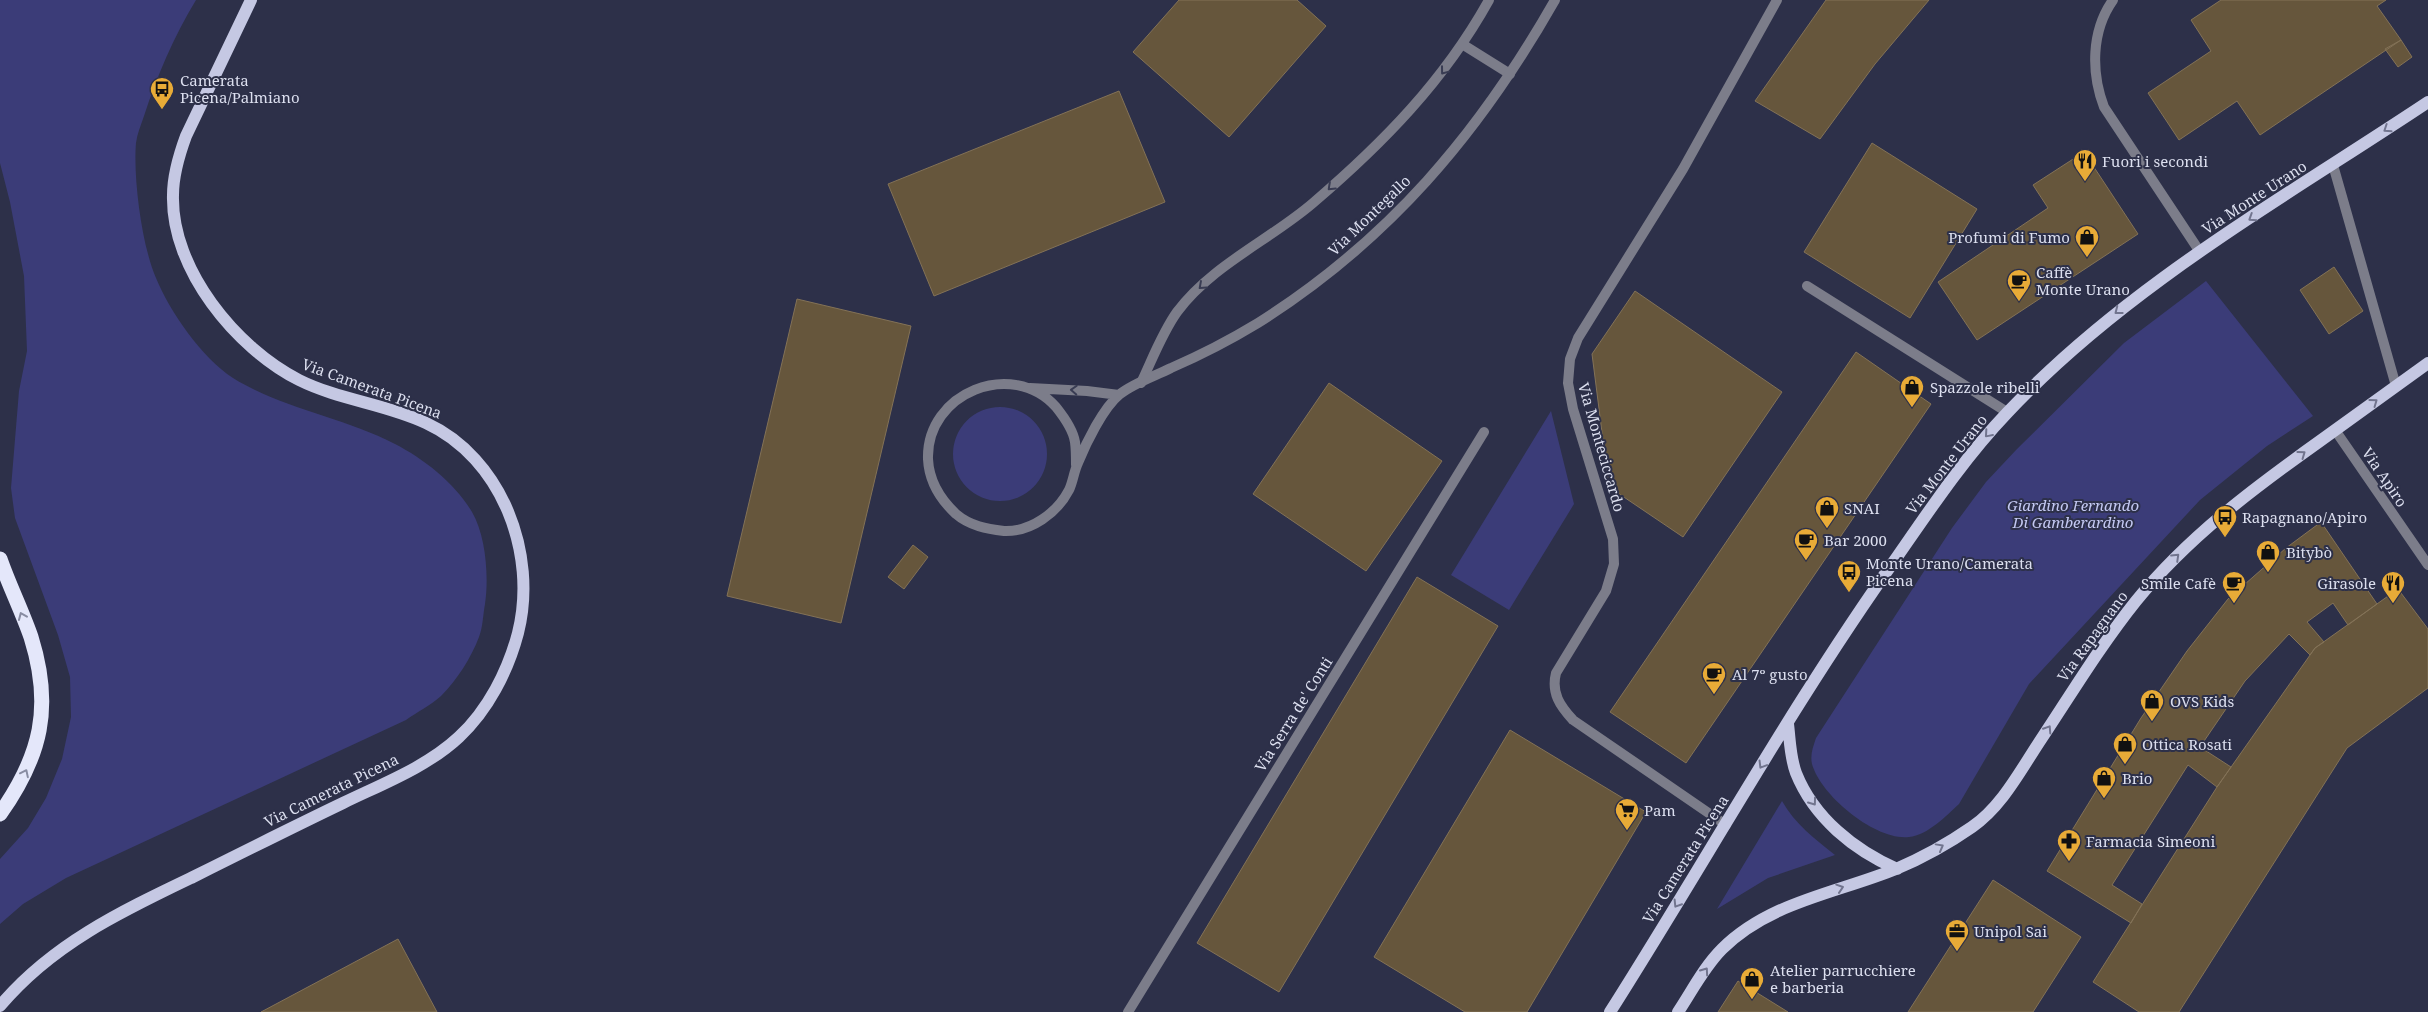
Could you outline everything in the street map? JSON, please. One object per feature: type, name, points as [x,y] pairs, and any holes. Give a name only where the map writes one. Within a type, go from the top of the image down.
[{"type":"highway","points":[[0,559],[30,637],[38,665],[42,710],[40,733],[33,757],[12,798],[0,814]]},
{"type":"main road","name":"Via Camerata Picena","points":[[0,1006],[20,982],[45,960],[96,926],[389,780],[439,753],[466,730],[485,705],[506,669],[519,630],[522,590],[519,550],[502,498],[482,466],[456,440],[428,423],[315,386],[277,367],[256,351],[224,319],[206,294],[188,260],[180,240],[173,207],[173,188],[178,158],[186,136],[251,0]]},
{"type":"main road","name":"Via Monte Urano","points":[[1788,724],[1839,640],[1878,583],[1978,446],[2007,412],[2105,321],[2200,252],[2428,102]]},
{"type":"main road","name":"Via Rapagnano","points":[[1897,869],[1940,847],[1983,819],[1997,804],[2093,659],[2136,601],[2163,570],[2196,538],[2260,484],[2428,363]]},
{"type":"main road","name":"Via Camerata Picena","points":[[1610,1012],[1788,724]]},
{"type":"main road","points":[[1788,724],[1791,758],[1796,773],[1820,812],[1857,847],[1897,869]]},
{"type":"main road","points":[[1678,1012],[1721,950],[1739,934],[1788,906],[1897,869]]},
{"type":"street","points":[[1141,383],[1171,323],[1193,295],[1222,270],[1314,203],[1368,154],[1428,92],[1462,44],[1489,0]]},
{"type":"street","name":"Via Montegallo","points":[[1118,395],[1087,390],[1028,388],[1004,383],[980,386],[959,397],[942,414],[932,435],[928,459],[933,483],[945,504],[963,520],[986,529],[1011,531],[1035,524],[1055,510],[1070,489],[1076,465],[1097,426],[1118,395],[1221,345],[1291,302],[1348,259],[1402,208],[1454,151],[1481,117],[1510,74],[1555,0]]},
{"type":"street","name":"Via Monteciccardo","points":[[1726,825],[1574,720],[1564,710],[1556,697],[1554,680],[1556,673],[1606,591],[1614,564],[1613,539],[1573,409],[1568,383],[1570,359],[1578,338],[1683,168],[1777,0]]},
{"type":"street","points":[[2113,0],[2103,17],[2098,33],[2094,68],[2098,90],[2107,112],[2200,252]]},
{"type":"street","points":[[1462,44],[1510,74]]},
{"type":"street","points":[[2333,165],[2396,386]]},
{"type":"street","points":[[1807,286],[2007,412]]},
{"type":"street","name":"Via Montegallo","points":[[1028,388],[1049,400],[1065,417],[1075,440],[1076,465]]},
{"type":"street","name":"Via Apiro","points":[[2335,430],[2428,565]]},
{"type":"street","name":"Via Serra de' Conti","points":[[1128,1012],[1484,432]]},
{"type":"green space","points":[[0,0],[196,0],[180,28],[160,71],[136,143],[137,193],[143,230],[151,264],[162,291],[178,319],[199,347],[233,378],[272,398],[375,435],[406,450],[428,464],[457,491],[477,522],[485,557],[487,582],[482,625],[476,645],[458,676],[447,690],[433,702],[406,720],[66,878],[23,904],[0,924],[0,859],[28,828],[46,798],[62,759],[71,717],[70,677],[58,635],[15,518],[11,488],[19,391],[27,351],[24,276],[10,202],[0,163]]},
{"type":"green space","name":"Giardino Fernando Di Gamberardino","points":[[2206,281],[2313,416],[2267,446],[2200,500],[2029,684],[1959,804],[1930,829],[1916,836],[1896,836],[1881,832],[1866,824],[1838,802],[1817,776],[1811,761],[1816,738],[1952,528],[1986,482],[2124,343]]},
{"type":"green space","points":[[991,407],[1009,407],[1034,420],[1044,436],[1047,454],[1044,472],[1034,488],[1009,501],[991,501],[966,488],[953,463],[953,445],[966,420]]},
{"type":"green space","points":[[1551,411],[1574,504],[1509,610],[1451,575]]},
{"type":"green space","points":[[1782,801],[1799,824],[1835,855],[1768,878],[1717,909]]},
{"type":"building","points":[[1179,0],[1297,0],[1326,26],[1229,137],[1133,52]]},
{"type":"building","points":[[1826,0],[1929,0],[1875,64],[1820,139],[1755,101]]},
{"type":"building","points":[[2221,0],[2386,0],[2377,6],[2401,40],[2260,135],[2237,101],[2179,140],[2148,93],[2211,51],[2191,20]]},
{"type":"building","points":[[2401,40],[2412,57],[2398,67],[2385,49]]},
{"type":"building","points":[[1119,91],[1165,202],[934,296],[888,184]]},
{"type":"building","points":[[1872,143],[1977,209],[1910,318],[1804,252]]},
{"type":"building","points":[[2084,152],[2138,234],[1977,340],[1938,282],[2048,208],[2033,185]]},
{"type":"building","points":[[2334,267],[2363,311],[2329,334],[2300,290]]},
{"type":"building","points":[[1635,291],[1782,392],[1683,537],[1609,487],[1592,354]]},
{"type":"building","points":[[797,299],[911,326],[841,623],[727,596]]},
{"type":"building","points":[[1856,352],[1931,404],[1686,763],[1610,712]]},
{"type":"building","points":[[1329,383],[1442,461],[1366,571],[1253,494]]},
{"type":"building","points":[[2321,522],[2377,604],[2348,625],[2333,603],[2307,622],[2324,642],[2315,648],[2310,655],[2289,634],[2245,681],[2200,747],[2231,767],[2217,787],[2188,765],[2112,885],[2142,904],[2131,923],[2047,871],[2141,718],[2187,651],[2228,599],[2286,548]]},
{"type":"building","points":[[913,545],[928,557],[904,589],[888,577]]},
{"type":"building","points":[[1417,577],[1498,626],[1279,992],[1197,943]]},
{"type":"building","points":[[2398,589],[2428,629],[2428,688],[2347,748],[2179,1012],[2139,1012],[2093,982],[2217,787],[2315,648]]},
{"type":"building","points":[[1510,730],[1646,812],[1527,1012],[1465,1012],[1374,957]]},
{"type":"building","points":[[1993,880],[2081,937],[2033,1012],[1908,1012]]},
{"type":"building","points":[[398,939],[437,1012],[261,1012]]},
{"type":"building","points":[[1738,981],[1788,1012],[1718,1012]]},
{"type":"place","name":"Camerata Picena/Palmiano","points":[[162,110]]},
{"type":"place","name":"Fuori i secondi","points":[[2085,182]]},
{"type":"place","name":"Profumi di Fumo","points":[[2087,258]]},
{"type":"place","name":"Caffè Monte Urano","points":[[2019,302]]},
{"type":"place","name":"Spazzole ribelli","points":[[1912,408]]},
{"type":"place","name":"SNAI","points":[[1827,529]]},
{"type":"place","name":"Rapagnano/Apiro","points":[[2225,538]]},
{"type":"place","name":"Bar 2000","points":[[1806,561]]},
{"type":"place","name":"Bitybò","points":[[2268,573]]},
{"type":"place","name":"Monte Urano/Camerata Picena","points":[[1849,593]]},
{"type":"place","name":"Smile Cafè","points":[[2234,604]]},
{"type":"place","name":"Girasole","points":[[2393,604]]},
{"type":"place","name":"Al 7º gusto","points":[[1714,695]]},
{"type":"place","name":"OVS Kids","points":[[2152,722]]},
{"type":"place","name":"Ottica Rosati","points":[[2125,765]]},
{"type":"place","name":"Brio","points":[[2104,799]]},
{"type":"place","name":"Pam","points":[[1627,831]]},
{"type":"place","name":"Farmacia Simeoni","points":[[2069,862]]},
{"type":"place","name":"Unipol Sai","points":[[1957,952]]},
{"type":"place","name":"Atelier parrucchiere e barberia","points":[[1752,1000]]}]
